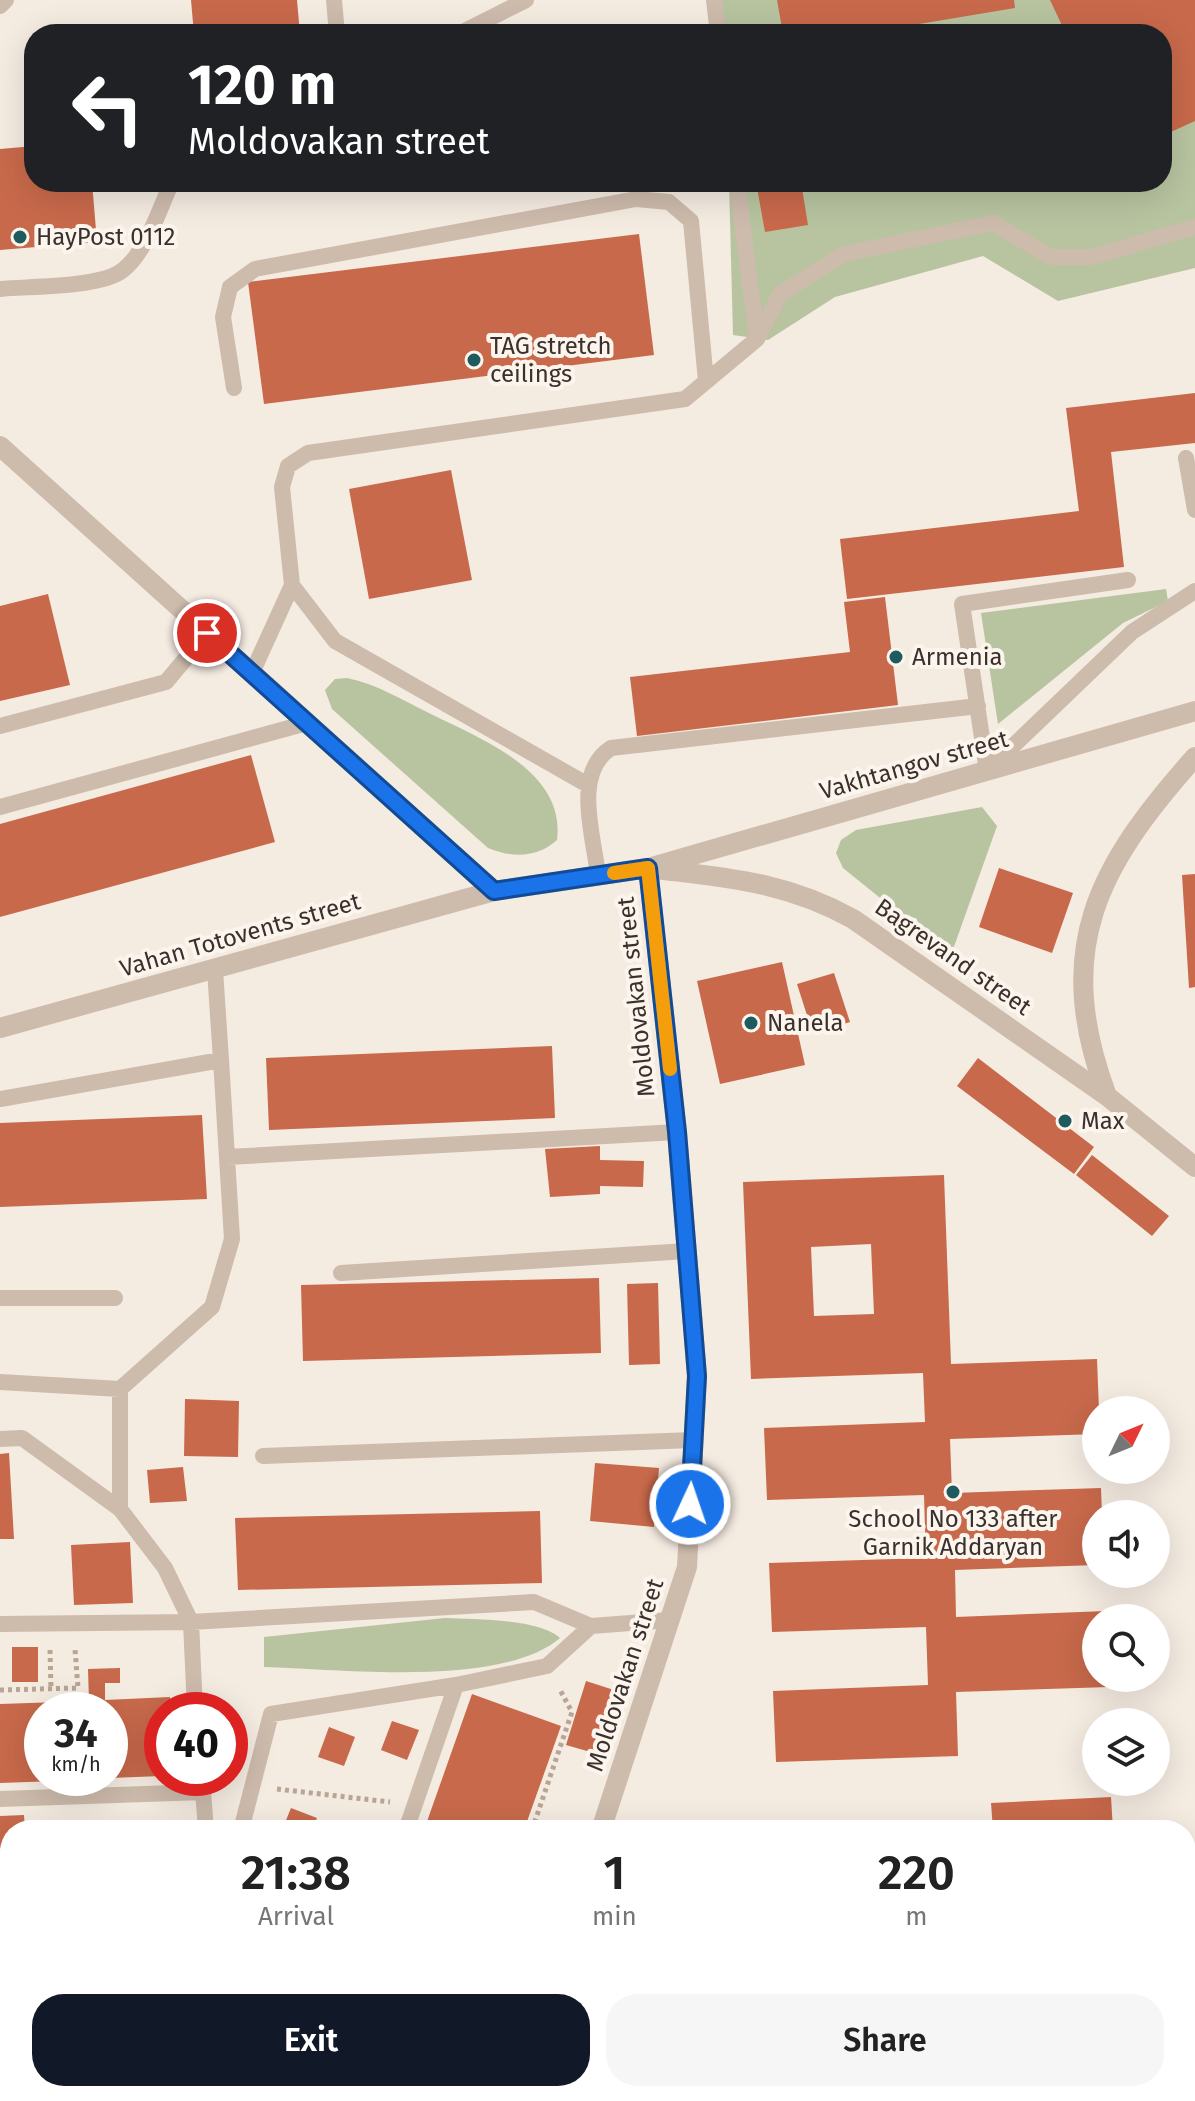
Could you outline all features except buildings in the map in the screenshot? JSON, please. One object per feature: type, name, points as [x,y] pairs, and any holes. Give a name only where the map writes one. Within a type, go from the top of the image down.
[{"type":"street","points":[[3,453],[494,891]]},
{"type":"street","name":"Vakhtangov street","points":[[648,868],[1195,711]]},
{"type":"street","points":[[1107,1096],[1093,1057],[1087,1017],[1084,961],[1096,901],[1108,871],[1132,832],[1195,757]]},
{"type":"street","name":"Moldovakan street","points":[[494,891],[648,868],[677,1132],[697,1376],[687,1567],[604,1820]]},
{"type":"street","name":"Bagrevand street","points":[[648,868],[757,881],[817,899],[853,919],[1107,1096],[1195,1167]]},
{"type":"street","name":"Vahan Totovents street","points":[[0,1028],[494,891]]},
{"type":"lane","points":[[0,6],[6,0]]},
{"type":"lane","points":[[334,0],[338,11],[337,24]]},
{"type":"lane","points":[[479,24],[526,0]]},
{"type":"lane","points":[[714,0],[717,24]]},
{"type":"lane","points":[[0,289],[105,279],[122,271],[136,257],[167,192]]},
{"type":"lane","points":[[738,192],[757,339]]},
{"type":"lane","points":[[234,388],[223,317],[230,287],[255,269],[636,199],[669,202],[691,221],[706,381]]},
{"type":"lane","points":[[252,673],[292,585],[282,487],[288,466],[308,453],[685,399],[757,339],[780,294],[844,254],[993,223],[1051,257],[1092,257],[1195,227]]},
{"type":"lane","points":[[1186,458],[1195,510]]},
{"type":"lane","points":[[987,771],[962,604],[1128,580]]},
{"type":"lane","points":[[292,585],[335,641],[588,785]]},
{"type":"lane","points":[[987,771],[1132,632],[1195,591]]},
{"type":"lane","points":[[0,726],[166,682],[207,633]]},
{"type":"lane","points":[[598,875],[588,785],[598,759],[611,748],[978,706]]},
{"type":"lane","points":[[0,807],[307,723]]},
{"type":"lane","points":[[0,1382],[120,1389],[212,1307],[232,1239],[215,970]]},
{"type":"lane","points":[[0,1099],[221,1060]]},
{"type":"lane","points":[[227,1157],[677,1132]]},
{"type":"lane","points":[[341,1273],[687,1251]]},
{"type":"lane","points":[[0,1298],[115,1298]]},
{"type":"lane","points":[[120,1389],[120,1509]]},
{"type":"lane","points":[[0,1439],[22,1438],[120,1509],[165,1568],[191,1622],[194,1692]]},
{"type":"lane","points":[[263,1456],[693,1440]]},
{"type":"lane","points":[[0,1624],[191,1622],[534,1602],[591,1626],[670,1620]]},
{"type":"lane","points":[[244,1820],[271,1714],[456,1685],[547,1666],[591,1626]]},
{"type":"lane","points":[[410,1820],[456,1685]]},
{"type":"lane","points":[[0,1799],[144,1789]]},
{"type":"lane","points":[[204,1796],[205,1820]]},
{"type":"path","points":[[50,1661],[51,1689]]},
{"type":"path","points":[[0,1690],[78,1688],[76,1662]]},
{"type":"path","points":[[535,1820],[572,1712],[547,1666]]},
{"type":"path","points":[[252,1786],[415,1805]]},
{"type":"green space","points":[[711,0],[1195,0],[1195,268],[1058,301],[983,256],[835,297],[768,340],[733,335],[729,192],[1172,192],[1172,24],[719,24]]},
{"type":"green space","points":[[1166,589],[1168,601],[1123,623],[998,724],[981,613]]},
{"type":"green space","points":[[347,678],[390,693],[516,760],[534,776],[548,795],[556,816],[557,840],[533,853],[506,854],[488,848],[332,709],[325,690],[335,679]]},
{"type":"green space","points":[[982,807],[997,826],[951,955],[843,868],[836,853],[841,840],[856,830]]},
{"type":"green space","points":[[445,1618],[522,1624],[538,1627],[560,1638],[534,1654],[500,1664],[461,1670],[375,1672],[264,1667],[264,1637]]},
{"type":"slow traffic","points":[[614,873],[648,868],[670,1069]]},
{"type":"place","name":"HayPost 0112","points":[[20,237]]},
{"type":"place","name":"TAG stretch ceilings","points":[[474,360]]},
{"type":"place","name":"Armenia","points":[[896,657]]},
{"type":"place","name":"Nanela","points":[[751,1023]]},
{"type":"place","name":"Max","points":[[1065,1121]]},
{"type":"place","name":"School No 133 after Garnik Addaryan","points":[[953,1492]]},
{"type":"route","points":[[207,633],[494,891],[648,868],[677,1132],[697,1376],[690,1504]]}]
